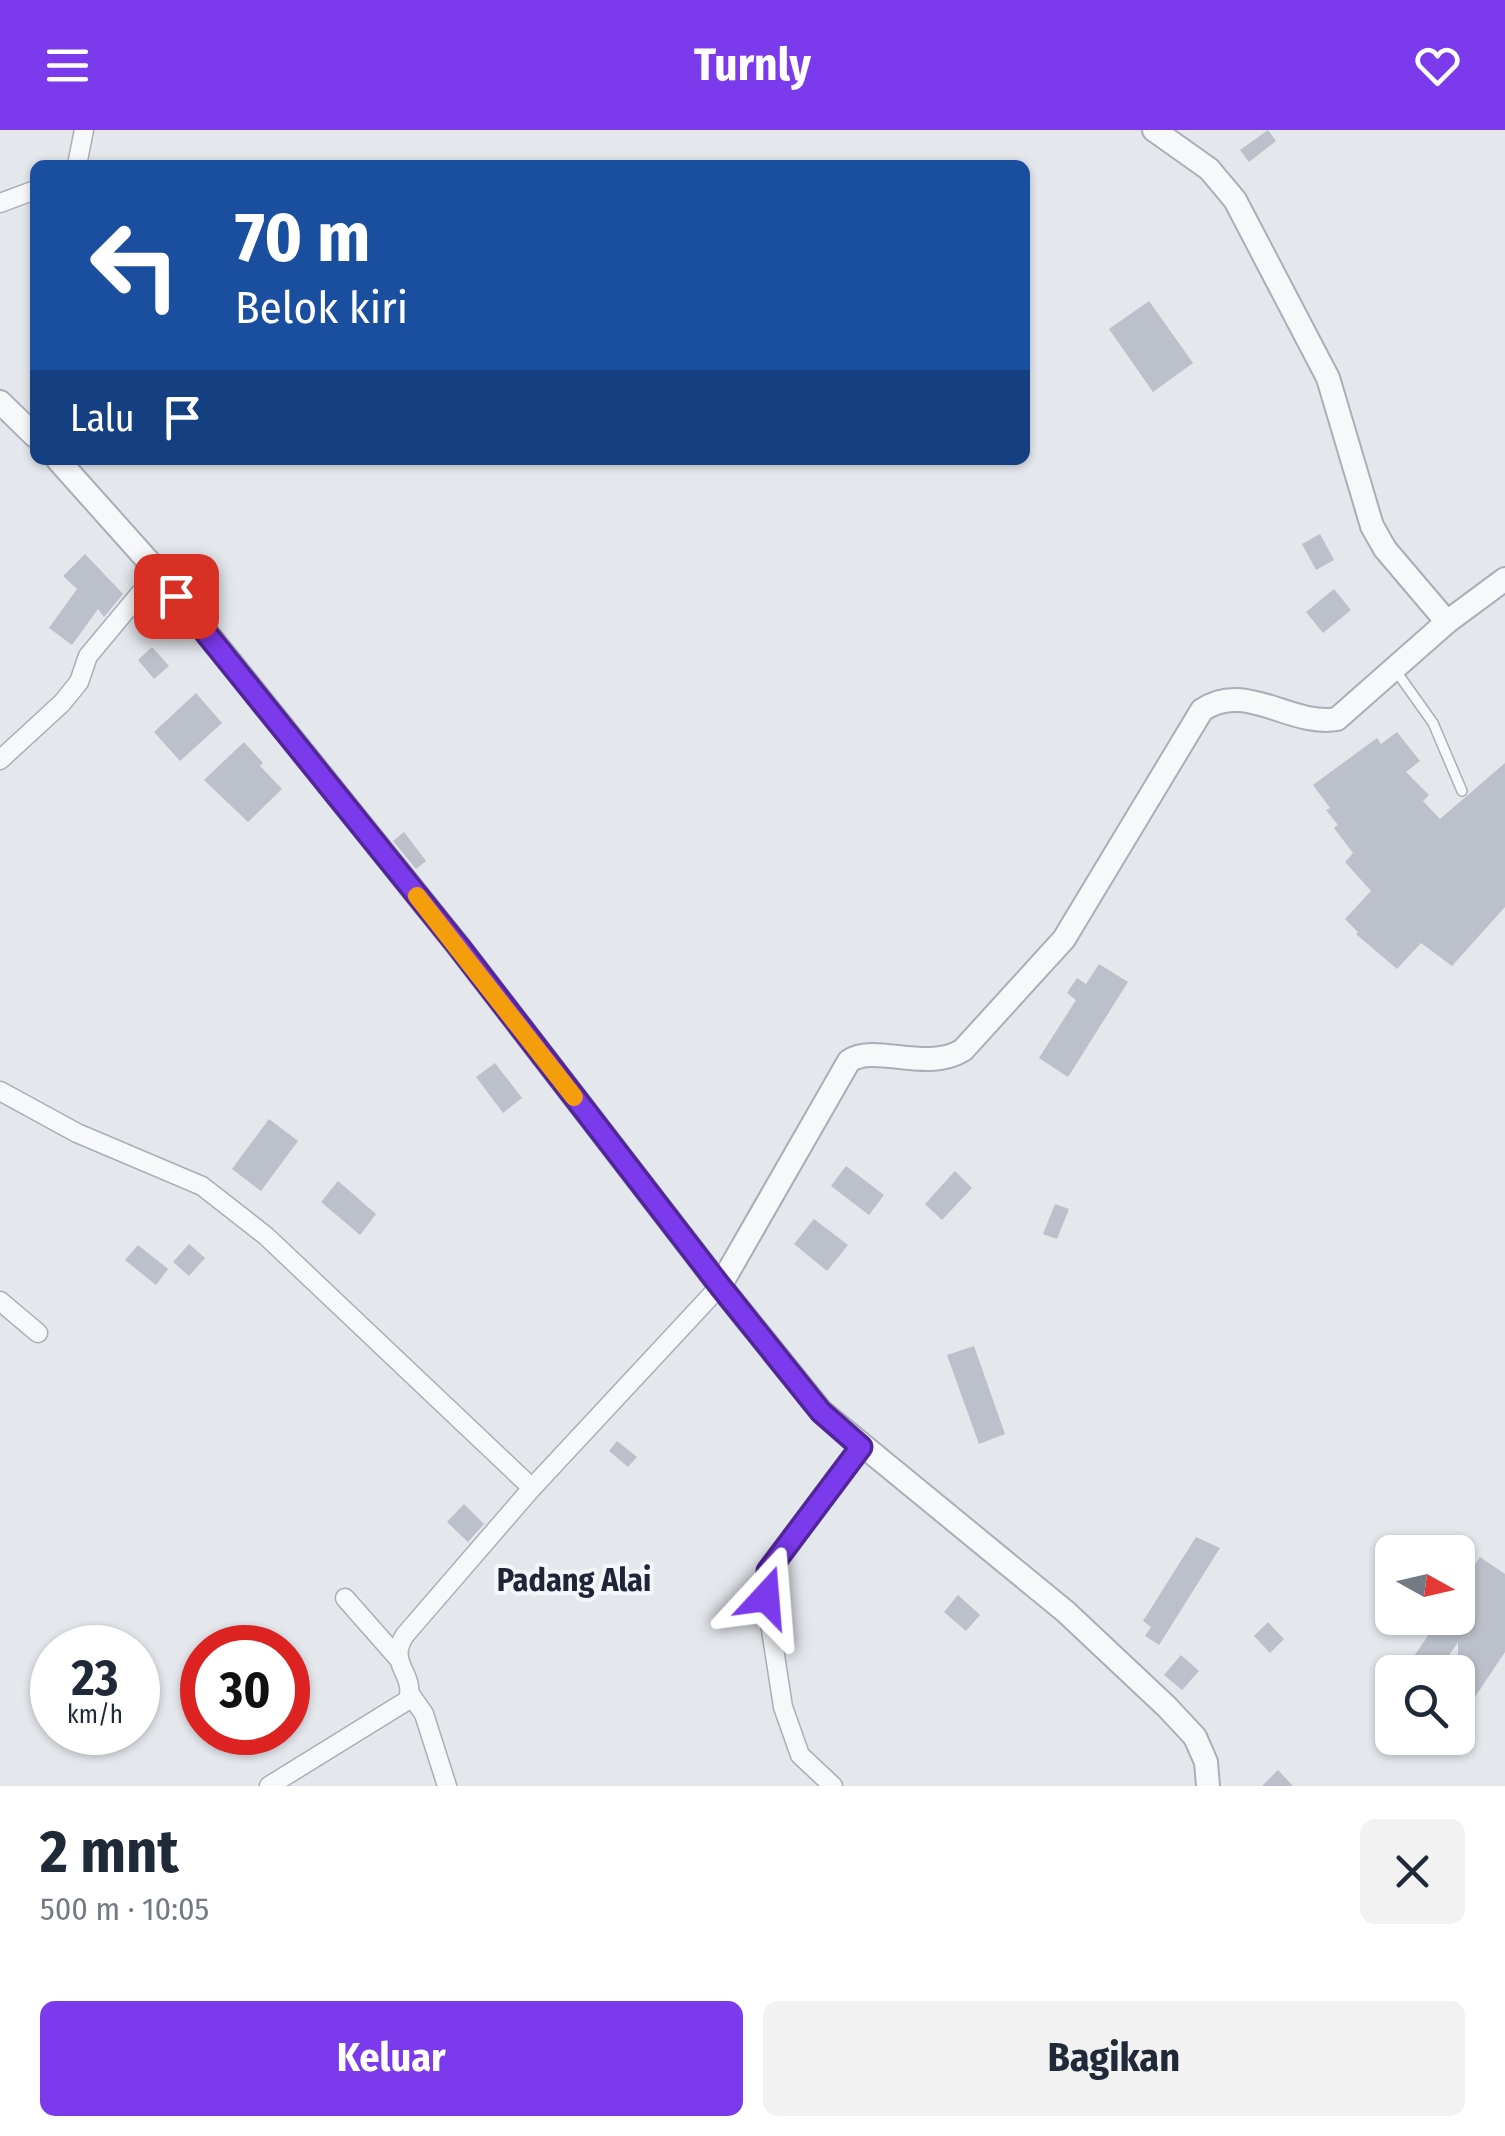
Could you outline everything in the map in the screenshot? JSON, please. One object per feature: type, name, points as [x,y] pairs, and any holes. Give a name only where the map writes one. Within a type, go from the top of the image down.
[{"type":"street","points":[[78,160],[84,130]]},
{"type":"street","points":[[1154,130],[1209,170],[1236,200],[1323,366],[1372,526],[1386,549],[1447,622]]},
{"type":"street","points":[[0,203],[30,192]]},
{"type":"street","points":[[0,402],[30,431]]},
{"type":"street","points":[[62,465],[158,572],[459,947],[821,1412],[1020,1574],[1167,1707],[1195,1738],[1206,1762],[1208,1786]]},
{"type":"street","points":[[0,760],[62,703],[79,682],[88,656],[158,572]]},
{"type":"street","points":[[397,1657],[405,1635],[532,1488],[720,1286],[849,1062],[865,1055],[941,1060],[963,1050],[1064,938],[1202,710],[1232,698],[1318,719],[1337,719],[1447,622],[1505,579]]},
{"type":"street","points":[[0,1091],[77,1133],[202,1186],[225,1201],[532,1488]]},
{"type":"street","points":[[0,1301],[38,1333]]},
{"type":"street","points":[[833,1786],[800,1755],[783,1707],[766,1597],[768,1571],[861,1447]]},
{"type":"street","points":[[270,1786],[408,1700],[411,1688],[397,1657],[345,1598]]},
{"type":"street","points":[[410,1694],[424,1714],[448,1786]]},
{"type":"lane","points":[[1394,668],[1433,723],[1462,791]]},
{"type":"building","points":[[1268,130],[1276,141],[1249,162],[1240,150]]},
{"type":"building","points":[[1149,301],[1193,363],[1153,392],[1109,329]]},
{"type":"building","points":[[1320,534],[1334,560],[1316,570],[1302,544]]},
{"type":"building","points":[[85,554],[123,594],[104,617],[98,609],[72,645],[49,628],[77,589],[63,576]]},
{"type":"building","points":[[1334,589],[1351,610],[1323,633],[1306,612]]},
{"type":"building","points":[[152,647],[169,666],[154,679],[138,660]]},
{"type":"building","points":[[196,693],[222,723],[180,761],[154,732]]},
{"type":"building","points":[[1397,732],[1420,761],[1406,772],[1429,795],[1423,801],[1440,819],[1505,763],[1505,907],[1452,966],[1421,943],[1397,969],[1356,934],[1345,919],[1371,891],[1345,862],[1353,853],[1334,828],[1338,825],[1326,810],[1330,808],[1313,785],[1377,738],[1381,744]]},
{"type":"building","points":[[244,742],[282,789],[248,822],[204,780]]},
{"type":"building","points":[[404,832],[426,861],[416,869],[393,841]]},
{"type":"building","points":[[1099,964],[1128,982],[1068,1077],[1039,1058],[1076,1000],[1067,993],[1077,978],[1086,984]]},
{"type":"building","points":[[495,1063],[522,1098],[503,1113],[476,1077]]},
{"type":"building","points":[[269,1119],[298,1141],[261,1191],[232,1169]]},
{"type":"building","points":[[846,1166],[884,1195],[869,1215],[831,1186]]},
{"type":"building","points":[[955,1171],[972,1188],[942,1220],[925,1204]]},
{"type":"building","points":[[338,1181],[376,1214],[360,1235],[321,1202]]},
{"type":"building","points":[[1055,1204],[1069,1209],[1057,1239],[1043,1234]]},
{"type":"building","points":[[814,1219],[848,1245],[827,1271],[794,1244]]},
{"type":"building","points":[[189,1244],[205,1258],[189,1276],[173,1262]]},
{"type":"building","points":[[138,1245],[168,1269],[156,1285],[125,1260]]},
{"type":"building","points":[[974,1346],[1005,1434],[979,1444],[947,1355]]},
{"type":"building","points":[[617,1441],[637,1457],[628,1467],[609,1451]]},
{"type":"building","points":[[464,1504],[484,1524],[468,1542],[447,1522]]},
{"type":"building","points":[[1196,1537],[1220,1548],[1159,1645],[1145,1636],[1151,1627],[1143,1621]]},
{"type":"building","points":[[1480,1557],[1505,1574],[1505,1652],[1475,1697],[1475,1655],[1458,1655],[1458,1642],[1449,1655],[1415,1655],[1428,1635],[1475,1635],[1475,1565]]},
{"type":"building","points":[[958,1595],[980,1615],[966,1631],[944,1612]]},
{"type":"building","points":[[1268,1622],[1284,1639],[1270,1653],[1254,1636]]},
{"type":"building","points":[[1181,1655],[1199,1671],[1182,1690],[1164,1675]]},
{"type":"building","points":[[1278,1770],[1293,1786],[1262,1786]]},
{"type":"slow traffic","points":[[417,896],[574,1097]]},
{"type":"district","name":"Padang Alai","points":[[574,1580]]},
{"type":"route","points":[[176,596],[459,947],[821,1412],[861,1447],[768,1571],[766,1597]]}]
